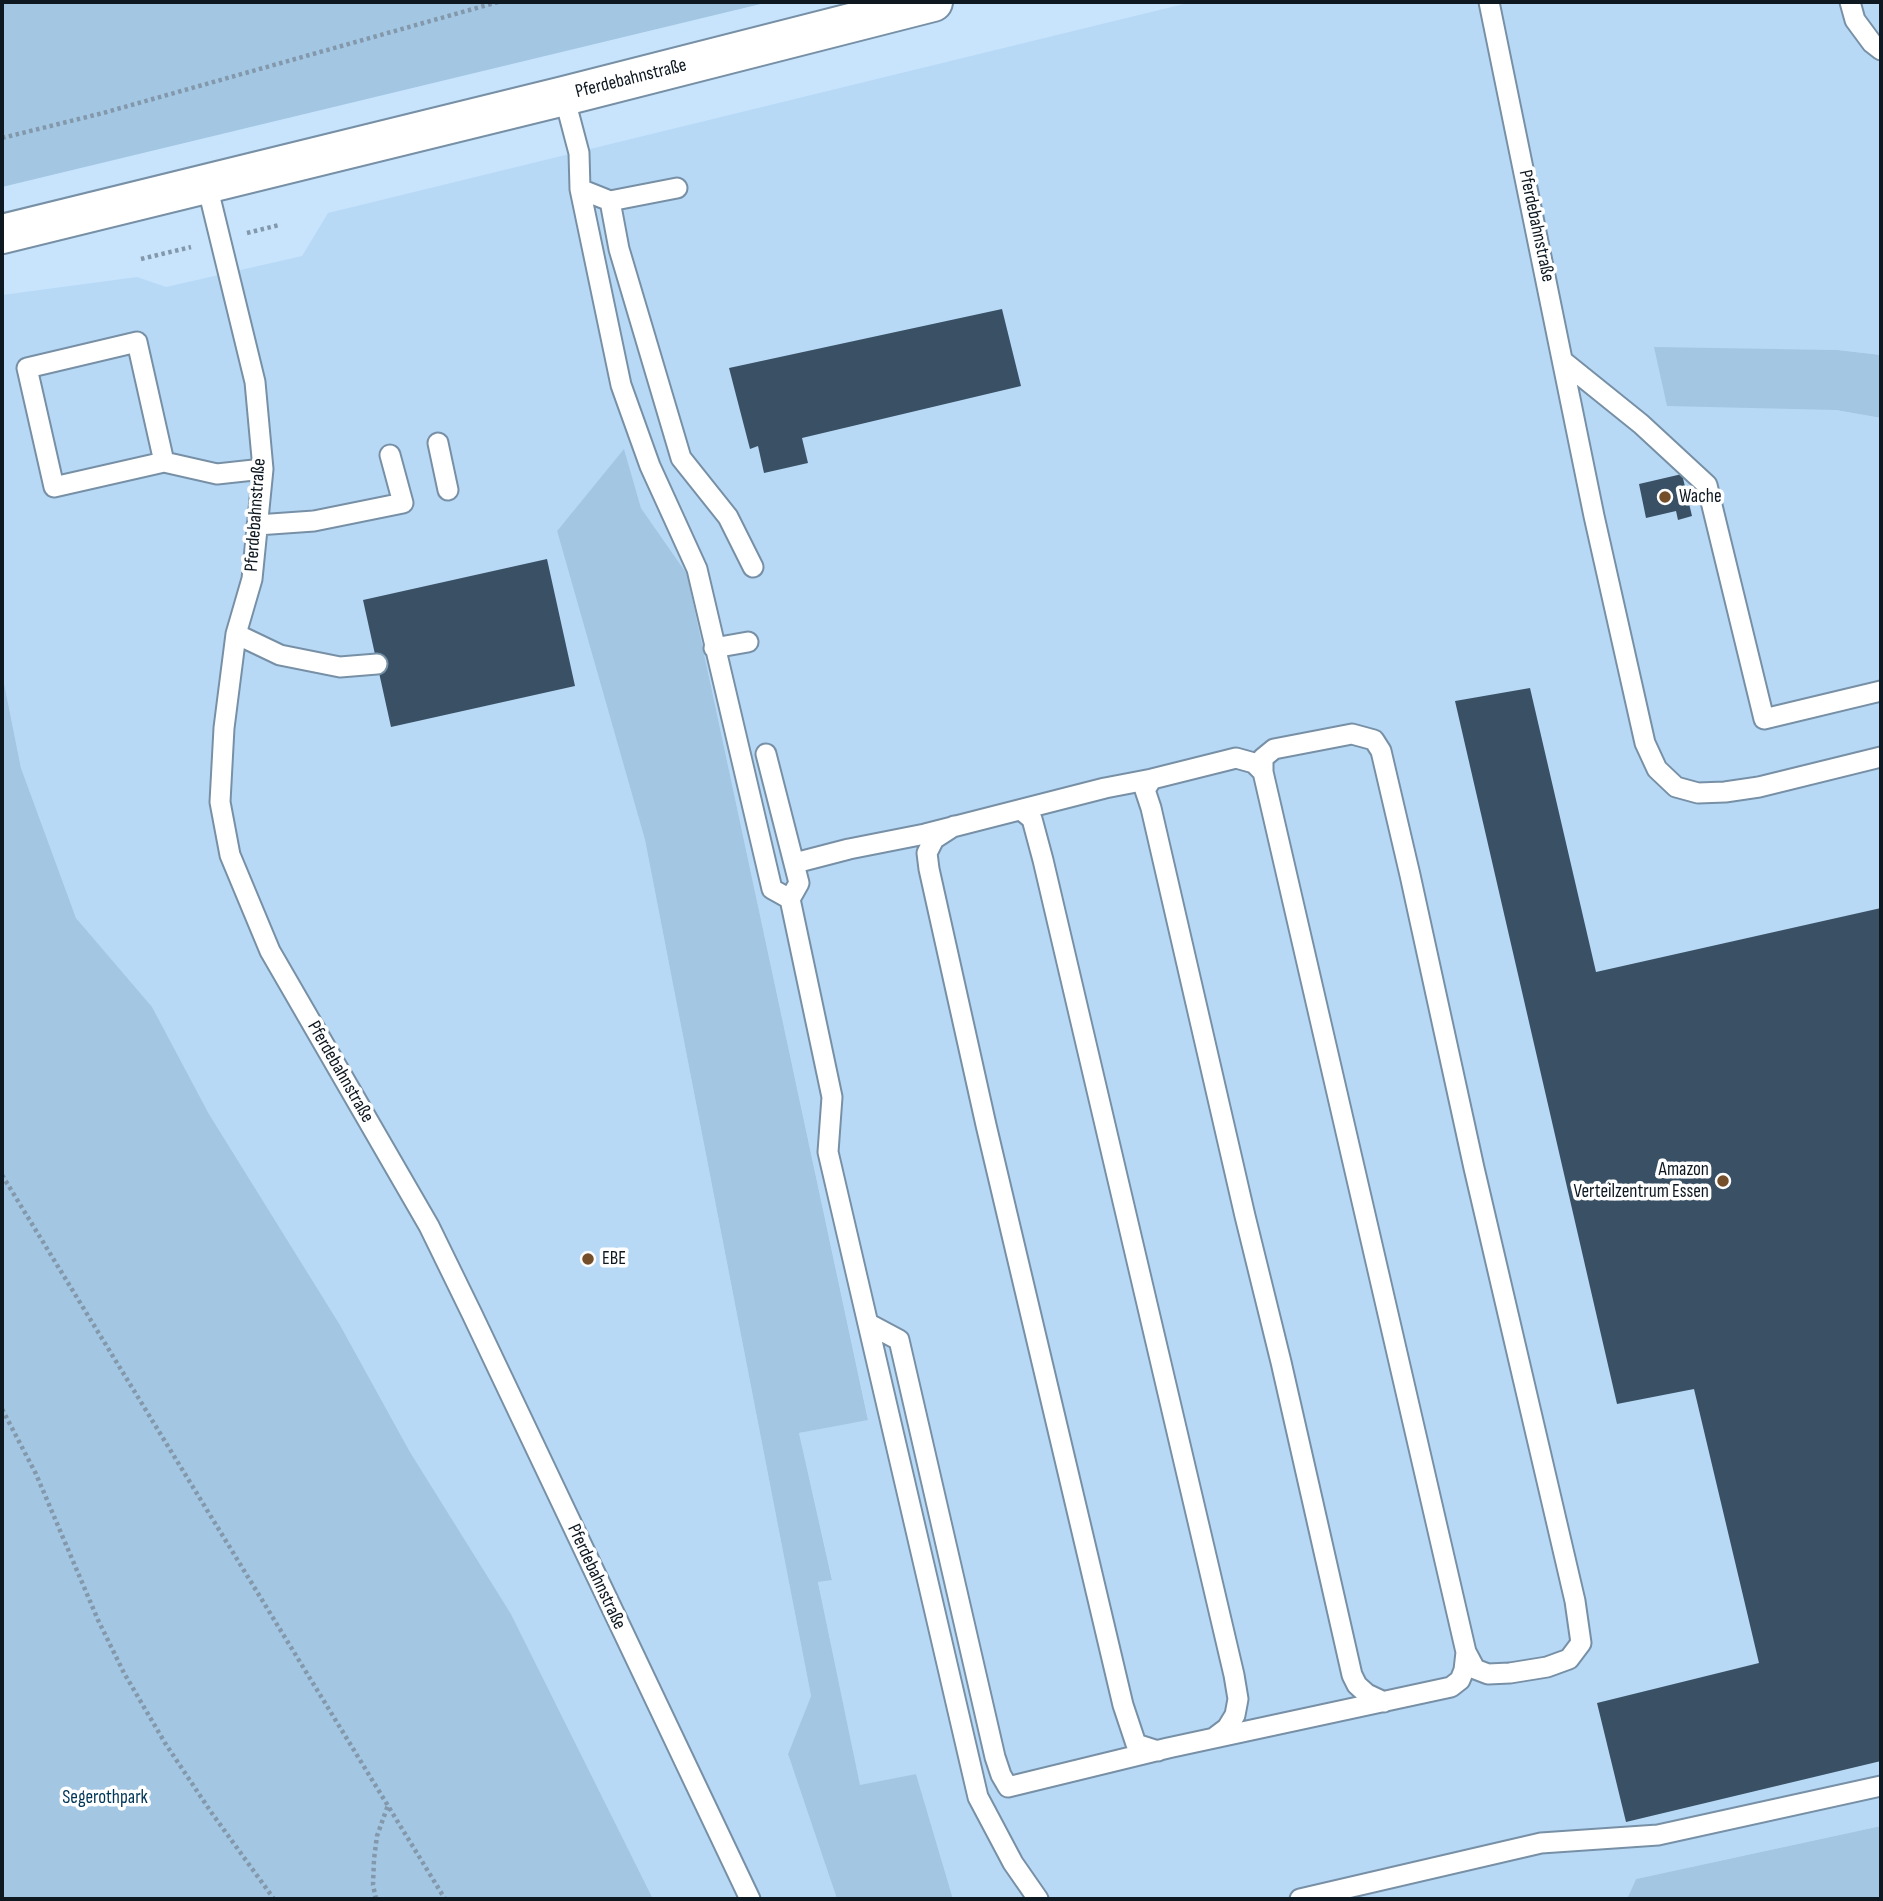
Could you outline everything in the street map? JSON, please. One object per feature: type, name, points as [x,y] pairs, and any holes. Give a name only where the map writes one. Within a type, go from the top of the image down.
[{"type":"street","name":"Pferdebahnstraße","points":[[2,234],[933,2]]},
{"type":"lane","name":"Pferdebahnstraße","points":[[1489,2],[1581,451],[1645,743],[1657,769],[1676,787],[1698,793],[1725,792],[1759,787],[1881,757]]},
{"type":"lane","points":[[1850,2],[1855,20],[1872,43],[1881,50]]},
{"type":"lane","points":[[564,96],[579,153],[580,189],[621,385],[650,466],[697,569],[772,889],[790,899]]},
{"type":"lane","name":"Pferdebahnstraße","points":[[206,185],[256,382],[263,469],[252,579],[236,634],[223,728],[219,802],[230,855],[270,951],[429,1226],[750,1899]]},
{"type":"lane","points":[[580,189],[610,201],[677,188]]},
{"type":"lane","points":[[610,201],[619,248],[681,458],[728,517],[753,567]]},
{"type":"lane","points":[[164,462],[137,342],[27,368],[54,487],[164,462],[217,474],[263,469]]},
{"type":"lane","points":[[1564,362],[1641,424],[1707,485],[1764,719],[1881,691]]},
{"type":"lane","points":[[438,443],[448,490]]},
{"type":"lane","points":[[257,525],[314,521],[402,503],[390,455]]},
{"type":"lane","points":[[236,634],[280,655],[340,667],[377,664]]},
{"type":"lane","points":[[714,648],[748,642]]},
{"type":"lane","points":[[1352,734],[1374,740],[1381,751],[1474,1168],[1575,1601],[1581,1643],[1569,1660],[1547,1667],[1489,1674],[1475,1669],[1466,1652],[1263,772],[1263,758],[1274,749],[1352,734]]},
{"type":"lane","points":[[766,754],[799,883],[790,899],[832,1097],[828,1152],[978,1797],[1013,1863],[1038,1899]]},
{"type":"lane","points":[[795,863],[1236,758],[1254,763],[1263,772]]},
{"type":"lane","points":[[1152,779],[1145,790],[1281,1362],[1352,1675],[1357,1685],[1367,1694],[1384,1702]]},
{"type":"lane","points":[[1021,810],[1032,820],[1053,900],[1234,1675],[1238,1699],[1235,1715],[1227,1728],[1211,1740]]},
{"type":"lane","points":[[954,826],[934,839],[927,853],[929,869],[986,1125],[1123,1705],[1136,1744],[1158,1751]]},
{"type":"lane","points":[[869,1324],[899,1340],[995,1756],[1008,1787],[1451,1687],[1460,1680],[1466,1652]]},
{"type":"lane","points":[[1300,1899],[1541,1843],[1658,1835],[1881,1786]]},
{"type":"path","points":[[2,138],[103,113],[498,2]]},
{"type":"path","points":[[2,1175],[445,1899]]},
{"type":"path","points":[[2,1409],[36,1474],[98,1620],[124,1673],[165,1743],[274,1899]]},
{"type":"path","points":[[376,1899],[373,1885],[374,1859],[377,1836],[388,1805]]},
{"type":"shaded area","points":[[1192,2],[1881,2],[1881,355],[1838,350],[1654,348],[1836,410],[1881,418],[1881,1826],[1636,1879],[1627,1899],[953,1899],[916,1774],[860,1786],[818,1581],[832,1579],[799,1433],[868,1419],[687,574],[641,508],[624,450],[557,531],[645,840],[811,1696],[788,1754],[837,1899],[653,1899],[511,1614],[410,1452],[340,1325],[209,1114],[152,1008],[76,918],[21,768],[2,673],[2,295],[137,277],[166,287],[302,256],[328,213]]},
{"type":"green space","points":[[2,2],[769,2],[2,187]]},
{"type":"green space","points":[[1654,347],[1838,350],[1881,355],[1881,418],[1836,410],[1667,406]]},
{"type":"green space","points":[[624,449],[641,508],[687,574],[868,1420],[799,1433],[832,1580],[818,1582],[860,1785],[916,1774],[953,1899],[837,1899],[788,1754],[811,1696],[645,840],[557,531]]},
{"type":"green space","name":"Segerothpark","points":[[2,673],[21,768],[76,918],[152,1007],[209,1114],[340,1325],[410,1452],[511,1614],[653,1899],[2,1899]]},
{"type":"green space","points":[[1881,1826],[1881,1899],[1627,1899],[1636,1879]]},
{"type":"building","points":[[1002,309],[1021,386],[802,438],[808,463],[764,473],[758,446],[750,449],[729,368]]},
{"type":"building","name":"Wache","points":[[1682,474],[1692,516],[1678,520],[1676,511],[1646,518],[1639,484]]},
{"type":"building","points":[[547,559],[575,686],[391,727],[363,600]]},
{"type":"building","name":"Amazon Verteilzentrum Essen","points":[[1530,688],[1596,972],[1881,908],[1881,1761],[1626,1822],[1597,1703],[1759,1663],[1694,1389],[1617,1404],[1455,701]]},
{"type":"place","name":"Wache","points":[[1665,497]]},
{"type":"place","name":"Amazon Verteilzentrum Essen","points":[[1723,1181]]},
{"type":"place","name":"EBE","points":[[588,1259]]}]
